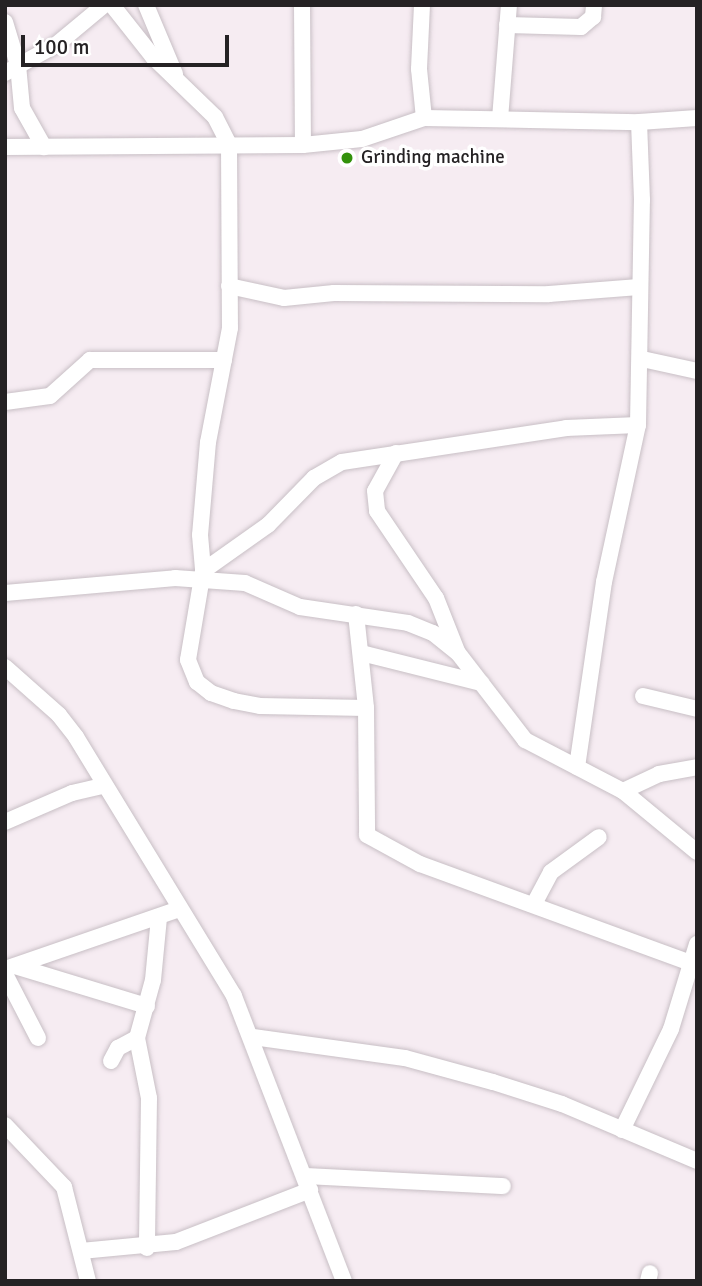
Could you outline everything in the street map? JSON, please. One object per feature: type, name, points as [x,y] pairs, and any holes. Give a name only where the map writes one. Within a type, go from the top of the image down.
[{"type":"street","points":[[11,69],[78,29],[104,5]]},
{"type":"street","points":[[112,5],[153,57],[215,117],[229,144],[230,328],[206,462],[200,535],[202,576],[188,660],[197,682],[211,693],[260,706],[366,708]]},
{"type":"street","points":[[146,5],[178,81]]},
{"type":"street","points":[[302,5],[303,145]]},
{"type":"street","points":[[422,5],[419,69],[424,118]]},
{"type":"street","points":[[500,119],[509,5]]},
{"type":"street","points":[[507,25],[582,27],[593,18],[594,5]]},
{"type":"street","points":[[5,22],[11,69],[22,108],[44,147]]},
{"type":"street","points":[[5,147],[303,145],[362,139],[424,118],[639,122],[697,118]]},
{"type":"street","points":[[577,767],[604,582],[638,425],[642,359],[639,122]]},
{"type":"street","points":[[229,286],[284,298],[334,293],[549,294],[639,286]]},
{"type":"street","points":[[642,359],[697,371]]},
{"type":"street","points":[[5,402],[50,397],[90,360],[224,360]]},
{"type":"street","points":[[202,576],[268,525],[328,467],[396,453],[566,428],[638,425]]},
{"type":"street","points":[[396,453],[374,500],[386,528],[436,598],[458,653],[525,740],[623,791],[697,852]]},
{"type":"street","points":[[5,593],[202,576],[252,584],[300,607],[356,614],[420,628],[458,653]]},
{"type":"street","points":[[356,614],[366,708],[367,835],[420,864],[691,962]]},
{"type":"street","points":[[361,653],[481,683]]},
{"type":"street","points":[[5,667],[59,715],[234,996],[253,1037],[344,1281]]},
{"type":"street","points":[[643,696],[697,709]]},
{"type":"street","points":[[623,791],[670,770],[697,767]]},
{"type":"street","points":[[5,822],[72,793],[102,786]]},
{"type":"street","points":[[534,904],[551,872],[599,837]]},
{"type":"street","points":[[9,970],[179,909]]},
{"type":"street","points":[[147,1248],[149,1098],[137,1038],[147,1006],[159,918]]},
{"type":"street","points":[[622,1130],[671,1029],[697,944]]},
{"type":"street","points":[[9,970],[147,1006]]},
{"type":"street","points":[[9,970],[38,1038]]},
{"type":"street","points":[[253,1037],[405,1058],[517,1089],[697,1161]]},
{"type":"street","points":[[111,1060],[118,1048],[137,1038]]},
{"type":"street","points":[[5,1125],[64,1187],[88,1281]]},
{"type":"street","points":[[81,1251],[147,1248],[234,1222],[307,1183],[503,1186]]},
{"type":"place","name":"Grinding machine","points":[[347,158]]}]
